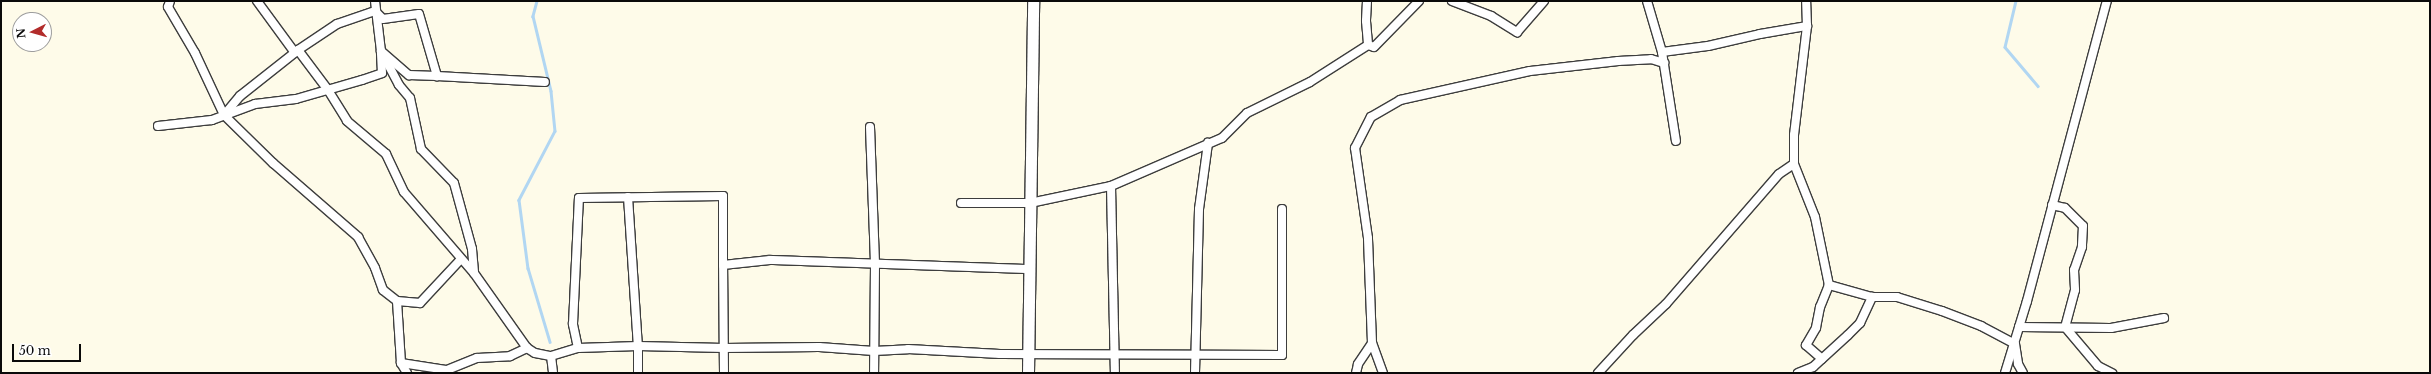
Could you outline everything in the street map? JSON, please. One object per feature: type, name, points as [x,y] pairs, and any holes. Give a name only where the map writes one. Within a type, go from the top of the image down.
[{"type":"street","points":[[170,1],[168,7],[195,53],[224,115],[273,163],[358,237],[375,268],[383,290],[398,302],[420,303],[462,259]]},
{"type":"street","points":[[257,1],[328,90],[347,121],[386,154],[404,192],[474,273],[527,348],[536,353],[551,356],[578,348],[638,346],[724,348],[819,347],[874,351],[908,349],[1000,354],[1282,355],[1282,209]]},
{"type":"street","points":[[158,126],[212,120],[255,104],[296,99],[382,73],[375,1]]},
{"type":"street","points":[[1028,373],[1033,1]]},
{"type":"street","points":[[1367,1],[1366,20],[1368,45]]},
{"type":"street","points":[[1368,45],[1374,47],[1419,1]]},
{"type":"street","points":[[1452,1],[1491,16],[1517,32],[1544,1]]},
{"type":"street","points":[[1647,1],[1662,52],[1676,141]]},
{"type":"street","points":[[1806,1],[1807,26],[1794,135],[1794,164],[1815,217],[1828,284],[1820,307],[1816,328],[1806,345],[1822,359]]},
{"type":"street","points":[[2005,373],[2015,344],[2107,1]]},
{"type":"street","points":[[224,115],[240,96],[297,52],[337,24],[375,11]]},
{"type":"street","points":[[375,11],[383,19],[419,14],[437,76]]},
{"type":"street","points":[[1662,52],[1708,46],[1760,34],[1807,26]]},
{"type":"street","points":[[961,203],[1030,203],[1111,186],[1222,138],[1247,113],[1310,82],[1368,45]]},
{"type":"street","points":[[380,52],[408,75],[545,82]]},
{"type":"street","points":[[380,52],[399,85],[410,98],[422,149],[454,183],[472,249],[474,273]]},
{"type":"street","points":[[1383,373],[1372,343],[1368,238],[1355,148],[1372,117],[1400,100],[1530,71],[1618,61],[1651,59],[1664,62]]},
{"type":"street","points":[[870,127],[875,265],[874,373]]},
{"type":"street","points":[[1195,373],[1199,209],[1208,143]]},
{"type":"street","points":[[1598,373],[1633,335],[1666,304],[1779,174],[1794,164]]},
{"type":"street","points":[[1111,186],[1115,373]]},
{"type":"street","points":[[578,348],[573,324],[579,198],[723,196],[724,373]]},
{"type":"street","points":[[628,197],[638,346],[638,373]]},
{"type":"street","points":[[2052,205],[2065,208],[2083,226],[2082,247],[2074,270],[2076,290],[2065,327]]},
{"type":"street","points":[[723,265],[770,260],[875,265],[1029,269]]},
{"type":"street","points":[[1828,284],[1872,297],[1897,297],[1942,311],[1981,326],[2015,344]]},
{"type":"street","points":[[1798,373],[1813,367],[1860,323],[1872,297]]},
{"type":"street","points":[[398,302],[401,363],[407,373]]},
{"type":"street","points":[[2019,327],[2111,328],[2164,318]]},
{"type":"street","points":[[2065,327],[2098,366],[2112,373]]},
{"type":"street","points":[[1356,373],[1358,364],[1372,343]]},
{"type":"street","points":[[2015,344],[2018,364],[2023,373]]},
{"type":"street","points":[[401,363],[447,370],[477,358],[510,356],[527,348]]},
{"type":"street","points":[[551,356],[553,373]]},
{"type":"waterway","points":[[537,1],[533,16],[551,91],[555,131],[519,200],[528,268],[550,342]]},
{"type":"waterway","points":[[2016,1],[2005,47],[2038,86]]}]
